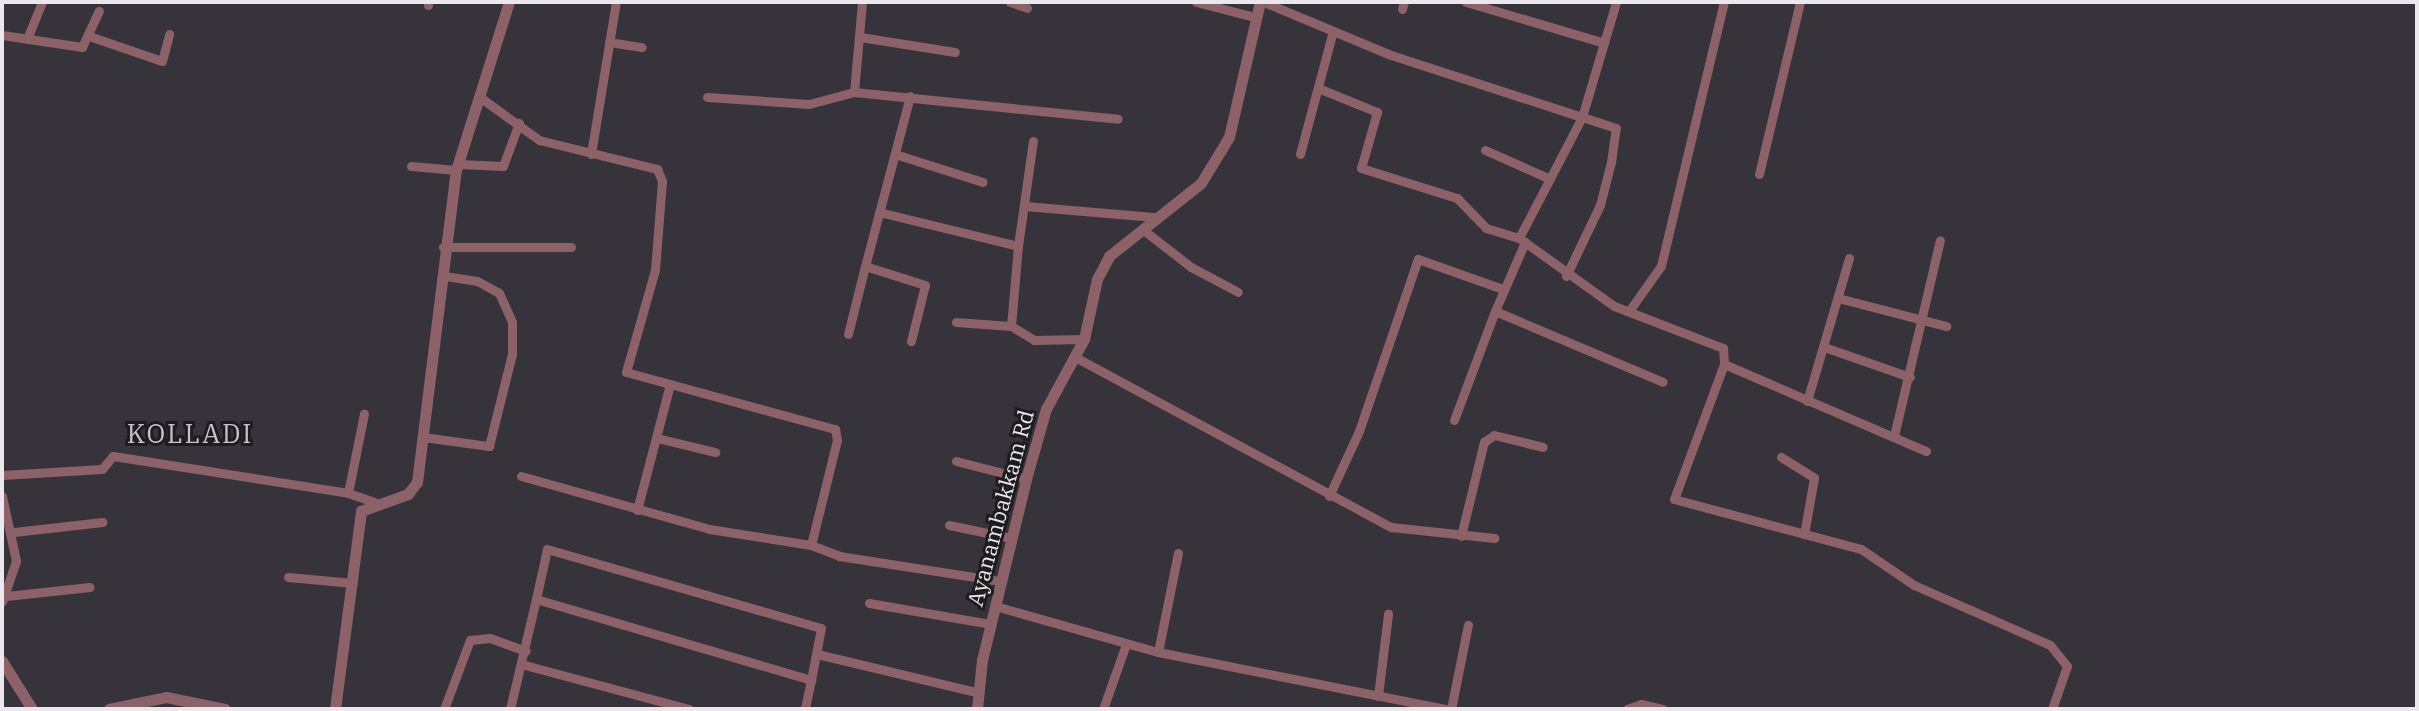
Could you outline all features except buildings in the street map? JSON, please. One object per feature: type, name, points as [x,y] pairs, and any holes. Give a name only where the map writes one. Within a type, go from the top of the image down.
[{"type":"street","points":[[27,39],[42,2]]},
{"type":"street","points":[[335,709],[361,511],[374,502],[408,494],[417,482],[444,276],[443,247],[458,167],[509,2]]},
{"type":"street","points":[[591,154],[616,2]]},
{"type":"street","points":[[854,92],[862,2]]},
{"type":"street","points":[[1010,2],[1027,8]]},
{"type":"street","points":[[1196,2],[1255,17]]},
{"type":"street","points":[[1262,2],[1333,31],[1616,128],[1600,205],[1566,276]]},
{"type":"street","name":"Ayanambakkam Rd","points":[[977,709],[991,624],[1026,479],[1046,409],[1084,339],[1097,279],[1109,256],[1154,217],[1201,183],[1229,137],[1255,17],[1262,2]]},
{"type":"street","points":[[1466,2],[1604,43]]},
{"type":"street","points":[[1454,420],[1495,311],[1500,288],[1582,117],[1616,2]]},
{"type":"street","points":[[1629,311],[1661,266],[1724,2]]},
{"type":"street","points":[[1759,174],[1800,2]]},
{"type":"street","points":[[2,35],[78,47],[89,36],[99,11]]},
{"type":"street","points":[[1300,154],[1333,31]]},
{"type":"street","points":[[89,36],[162,61],[169,34]]},
{"type":"street","points":[[860,37],[955,52]]},
{"type":"street","points":[[609,42],[642,47]]},
{"type":"street","points":[[1318,88],[1377,112],[1361,168],[1457,198],[1486,228],[1522,240],[1566,276],[1629,311],[1716,341],[1724,364],[1674,499],[1861,549],[1914,585],[2050,645],[2067,666],[2052,709]]},
{"type":"street","points":[[707,97],[809,104],[854,92],[1118,119]]},
{"type":"street","points":[[848,334],[910,96]]},
{"type":"street","points":[[481,98],[539,140],[657,169],[662,181],[655,270],[626,372],[835,429],[837,440],[811,545]]},
{"type":"street","points":[[411,166],[503,166],[519,123]]},
{"type":"street","points":[[1011,326],[1018,246],[1033,141]]},
{"type":"street","points":[[1485,150],[1550,179]]},
{"type":"street","points":[[895,154],[983,182]]},
{"type":"street","points":[[1025,206],[1154,217]]},
{"type":"street","points":[[879,212],[1018,246]]},
{"type":"street","points":[[1142,229],[1191,267],[1238,292]]},
{"type":"street","points":[[1894,436],[1940,240]]},
{"type":"street","points":[[443,247],[571,247]]},
{"type":"street","points":[[1807,401],[1849,258]]},
{"type":"street","points":[[1329,496],[1418,259],[1500,288]]},
{"type":"street","points":[[865,266],[925,285],[911,341]]},
{"type":"street","points":[[423,437],[476,449],[489,446],[512,354],[512,322],[499,293],[477,281],[444,276]]},
{"type":"street","points":[[1838,298],[1921,322],[1946,326]]},
{"type":"street","points":[[1495,311],[1663,382]]},
{"type":"street","points":[[956,322],[1011,326],[1034,340],[1084,339]]},
{"type":"street","points":[[1824,347],[1910,377]]},
{"type":"street","points":[[1075,357],[1391,527],[1494,538]]},
{"type":"street","points":[[1724,364],[1926,451]]},
{"type":"street","points":[[637,510],[670,384]]},
{"type":"street","points":[[348,493],[364,414]]},
{"type":"street","points":[[1461,536],[1484,442],[1494,435],[1543,447]]},
{"type":"street","points":[[657,438],[715,452]]},
{"type":"street","points":[[2,475],[102,469],[113,456],[348,493],[374,502]]},
{"type":"street","points":[[1781,457],[1814,478],[1804,534]]},
{"type":"street","points":[[956,461],[1026,479]]},
{"type":"street","points":[[521,476],[637,510],[811,545],[839,556],[1001,581]]},
{"type":"street","points":[[2,496],[14,532],[16,561],[4,599],[90,587]]},
{"type":"street","points":[[14,532],[102,522]]},
{"type":"street","points":[[949,525],[1011,538]]},
{"type":"street","points":[[510,709],[526,651],[547,549],[821,628],[805,709]]},
{"type":"street","points":[[1158,652],[1178,553]]},
{"type":"street","points":[[288,577],[353,583]]},
{"type":"street","points":[[536,599],[811,680]]},
{"type":"street","points":[[869,603],[991,624]]},
{"type":"street","points":[[995,606],[1158,652],[1448,709],[1468,625]]},
{"type":"street","points":[[1378,696],[1388,614]]},
{"type":"street","points":[[444,709],[470,640],[490,638],[526,651]]},
{"type":"street","points":[[1103,709],[1126,644]]},
{"type":"street","points":[[817,654],[979,693]]},
{"type":"street","points":[[2,661],[32,709]]},
{"type":"street","points":[[521,664],[689,709]]},
{"type":"street","points":[[109,709],[166,697],[225,709]]},
{"type":"street","points":[[1627,709],[1641,704],[1662,709]]},
{"type":"district","name":"KOLLADI","points":[[190,434]]}]
